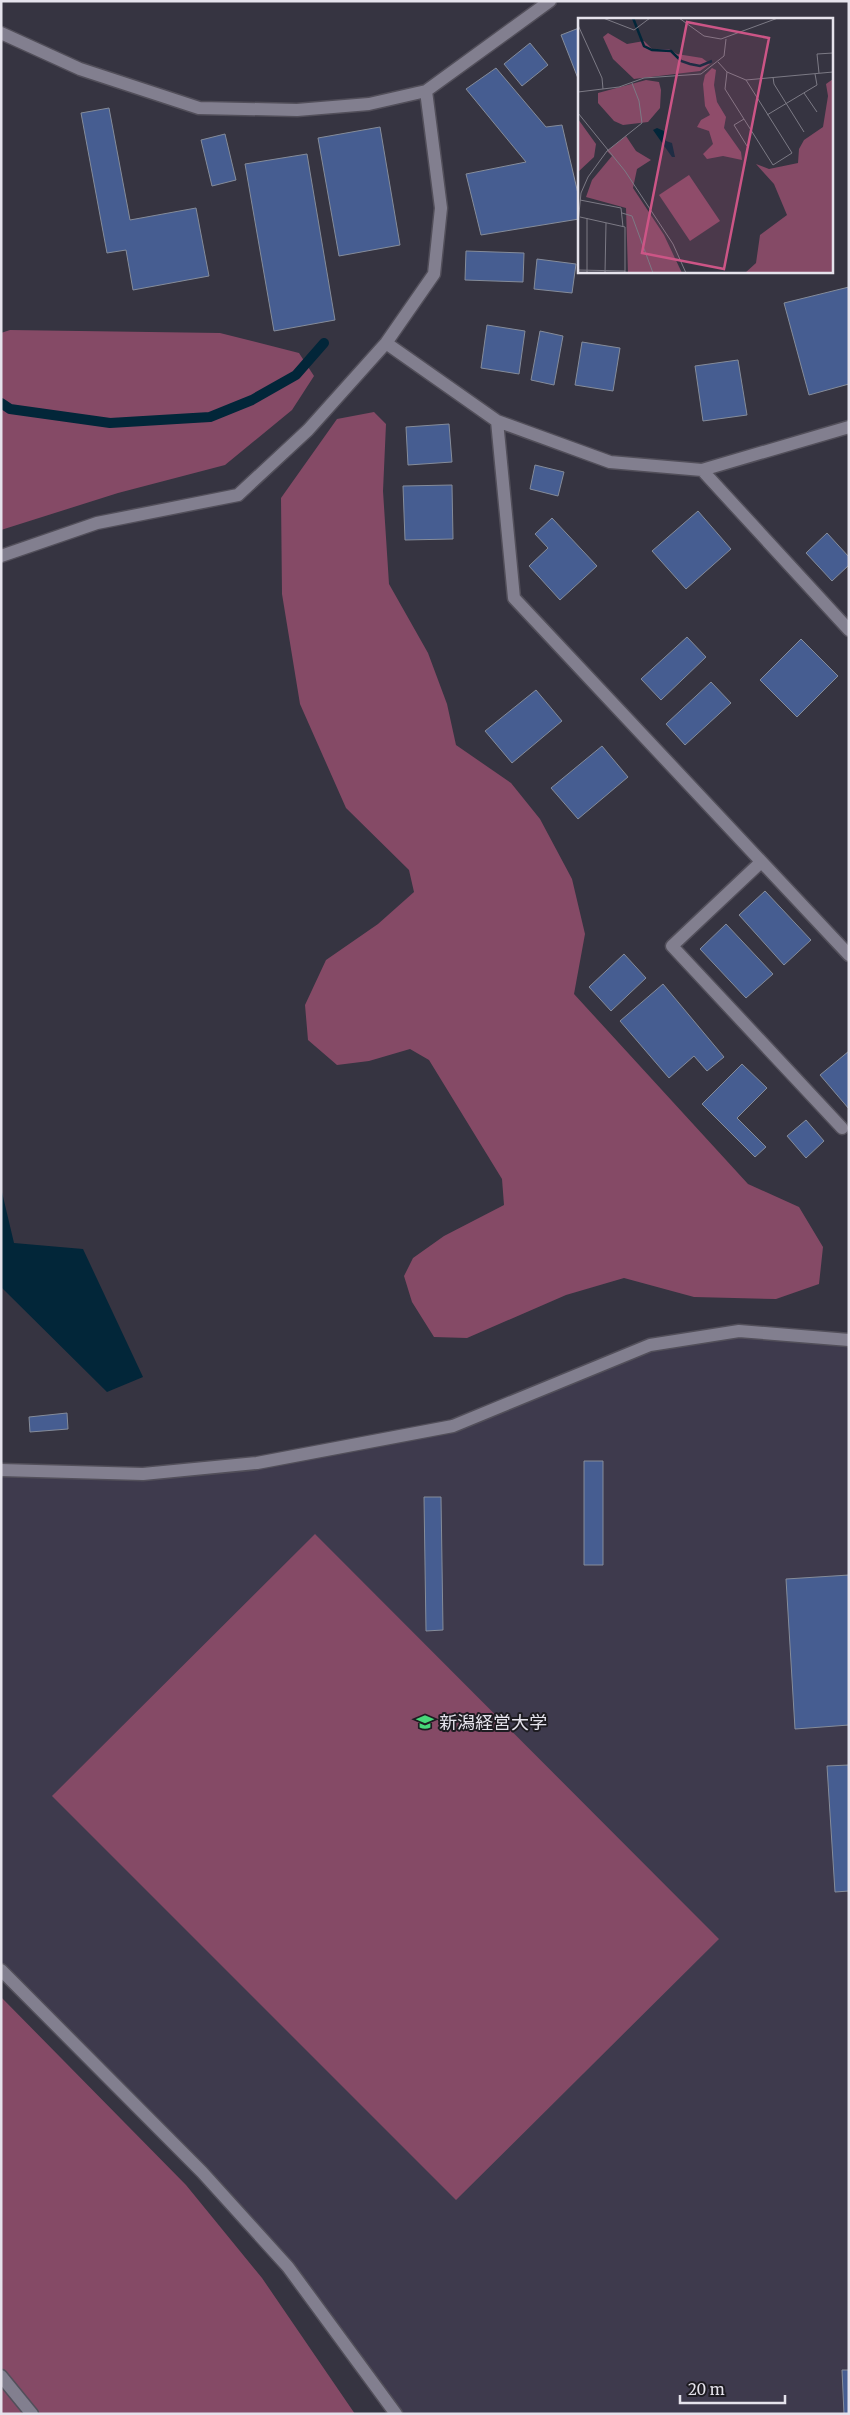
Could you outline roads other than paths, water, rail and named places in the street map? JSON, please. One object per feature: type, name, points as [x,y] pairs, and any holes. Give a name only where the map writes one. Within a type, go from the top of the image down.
[{"type":"street","points":[[1,32],[80,69],[199,108],[298,110],[369,104],[426,91],[550,1]]},
{"type":"street","points":[[1,556],[98,523],[238,495],[308,430],[386,343],[434,274],[441,208],[426,91]]},
{"type":"street","points":[[386,343],[497,421],[610,462],[702,470],[849,427]]},
{"type":"street","points":[[497,421],[514,598],[849,955]]},
{"type":"street","points":[[702,470],[849,630]]},
{"type":"street","points":[[761,862],[672,946],[842,1128]]},
{"type":"street","points":[[1,1470],[143,1474],[257,1463],[453,1426],[650,1345],[739,1331],[849,1340]]},
{"type":"street","points":[[1,1970],[202,2172],[288,2267],[396,2414]]},
{"type":"street","points":[[1,2376],[32,2414]]},
{"type":"water","points":[[1,1188],[14,1243],[83,1249],[143,1377],[107,1392],[1,1287]]},
{"type":"waterway","points":[[1,403],[10,409],[110,423],[210,417],[252,400],[296,375],[324,343]]},
{"type":"place","name":"新潟経営大学","points":[[425,1722]]}]
